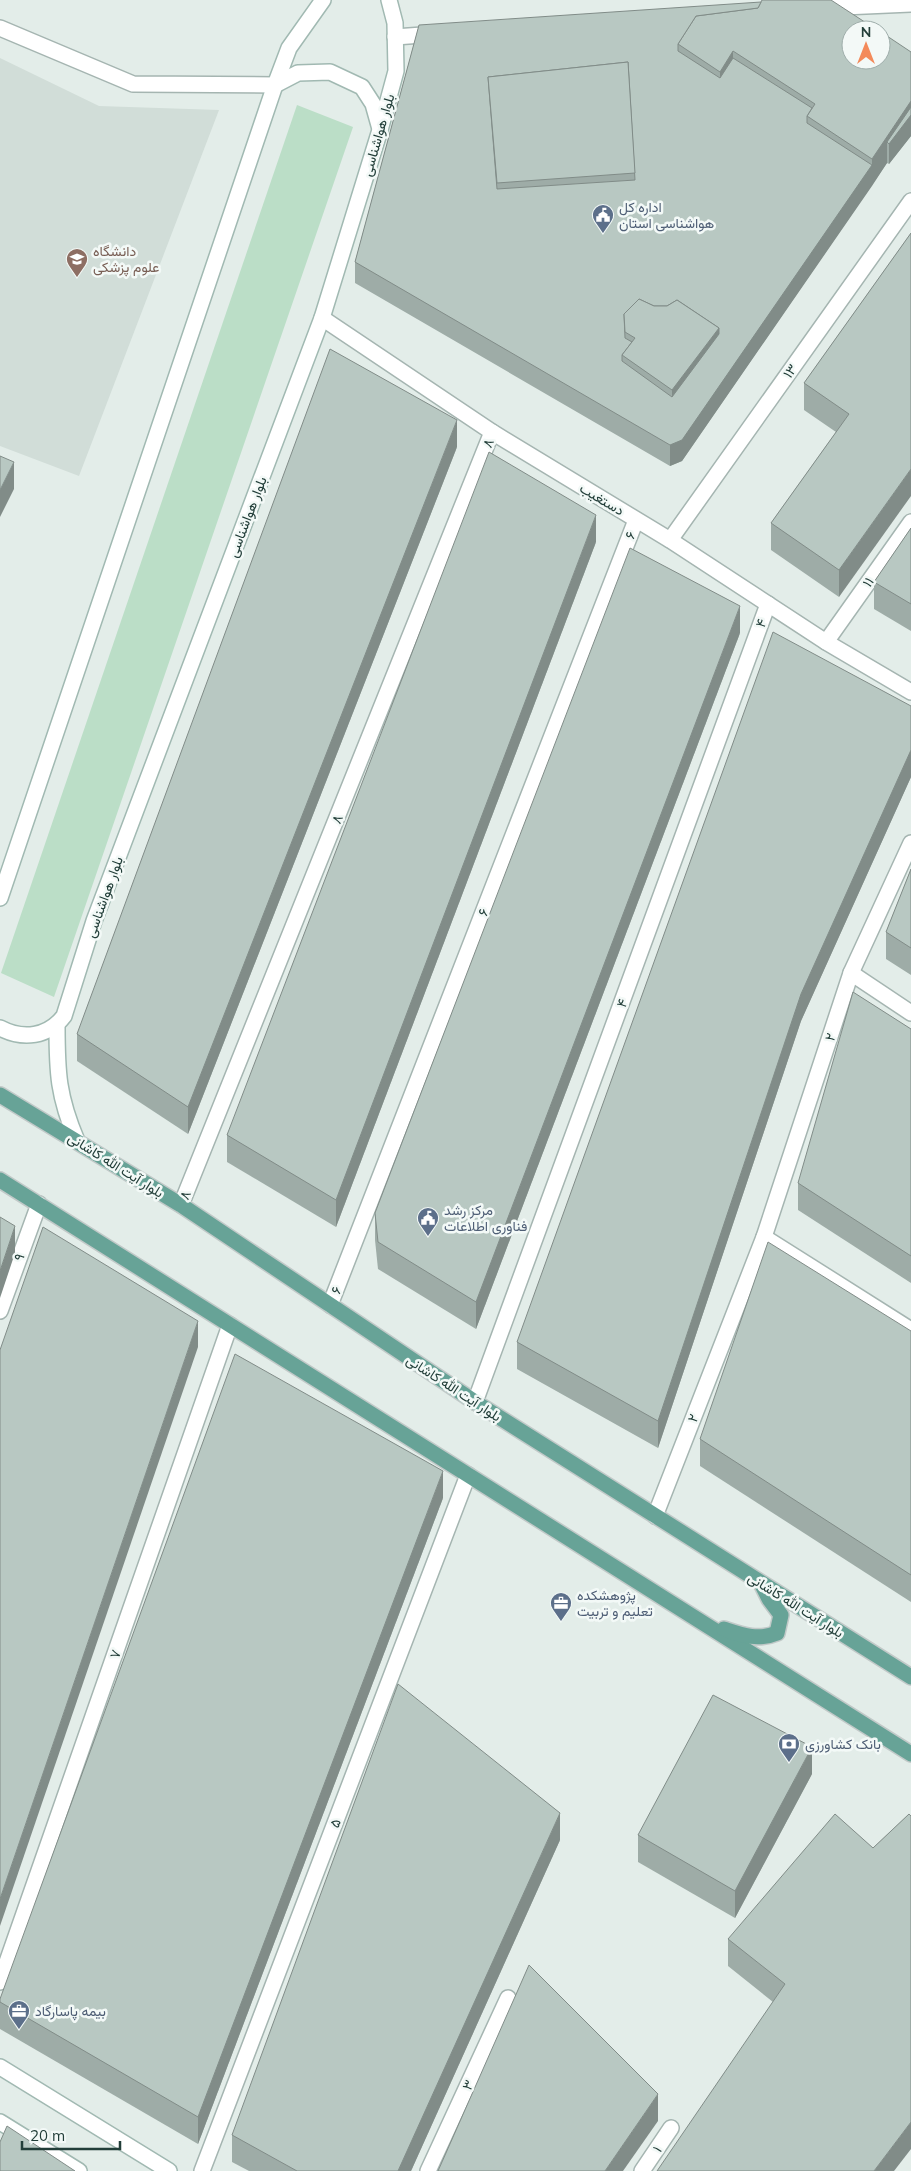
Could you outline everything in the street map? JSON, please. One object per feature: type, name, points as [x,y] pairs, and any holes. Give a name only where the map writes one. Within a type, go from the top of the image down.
[{"type":"main road","name":"بلوار آیت الله کاشانی","points":[[0,1095],[181,1205],[475,1402],[911,1677]]},
{"type":"main road","points":[[0,1180],[911,1754]]},
{"type":"main road","points":[[701,1621],[755,1638],[767,1637],[776,1633],[781,1615],[769,1599],[760,1582]]},
{"type":"street","points":[[0,898],[275,85],[289,48],[323,0]]},
{"type":"street","name":"بلوار هواشناسی","points":[[57,1025],[64,1016],[94,921],[322,318],[380,130],[396,71],[395,23],[389,0]]},
{"type":"street","points":[[803,9],[911,4]]},
{"type":"street","points":[[0,28],[133,84],[275,85],[298,73],[330,72],[362,87],[373,104],[380,130]]},
{"type":"street","points":[[395,37],[454,33]]},
{"type":"street","name":"۱۳","points":[[670,540],[911,201]]},
{"type":"street","name":"دستغیب","points":[[322,318],[492,432],[670,540],[826,642],[911,692]]},
{"type":"street","name":"۸","points":[[181,1205],[492,432]]},
{"type":"street","name":"۶","points":[[330,1305],[636,520]]},
{"type":"street","name":"۱۱","points":[[826,642],[911,522]]},
{"type":"street","name":"۴","points":[[475,1402],[768,604]]},
{"type":"street","name":"۲","points":[[655,1516],[764,1237],[851,973],[911,843]]},
{"type":"street","points":[[851,973],[911,1013]]},
{"type":"street","points":[[0,1028],[16,1034],[31,1036],[45,1032],[57,1025]]},
{"type":"street","points":[[57,1025],[57,1070],[60,1095],[78,1141]]},
{"type":"street","name":"۹","points":[[0,1311],[39,1204]]},
{"type":"street","points":[[764,1237],[911,1330]]},
{"type":"street","name":"۷","points":[[0,1982],[230,1325]]},
{"type":"street","name":"۵","points":[[202,2171],[468,1475]]},
{"type":"street","name":"۳","points":[[428,2171],[508,1998]]},
{"type":"street","points":[[0,2067],[169,2171]]},
{"type":"street","points":[[0,2122],[79,2171]]},
{"type":"street","name":"۱","points":[[642,2171],[671,2128]]},
{"type":"shaded area","name":"دانشگاه علوم پزشکی","points":[[0,58],[99,106],[219,110],[79,476],[0,446]]},
{"type":"green space","points":[[297,105],[353,127],[54,997],[1,973]]},
{"type":"building","points":[[762,0],[831,0],[862,20],[841,20],[841,70],[891,70],[891,39],[911,52],[911,101],[872,159],[807,116],[815,104],[733,51],[720,72],[678,44],[696,16],[758,8]]},
{"type":"building","name":"اداره کل هواشناسی استان","points":[[761,2],[758,8],[696,16],[678,44],[678,51],[720,78],[733,58],[812,108],[807,116],[807,123],[872,165],[682,440],[670,445],[355,262],[419,25]],"holes":[[[628,62],[635,180],[497,189],[488,77]],[[639,299],[654,306],[667,306],[677,300],[719,328],[719,334],[672,397],[622,361],[622,355],[632,342],[625,338],[624,314]]]},
{"type":"building","points":[[628,62],[635,173],[497,183],[488,77]]},
{"type":"building","points":[[911,107],[911,115],[889,144],[887,142]]},
{"type":"building","points":[[911,233],[911,469],[839,570],[771,523],[849,414],[804,383]]},
{"type":"building","points":[[639,299],[654,306],[667,306],[677,300],[719,328],[672,390],[622,355],[635,338],[625,332],[624,314]]},
{"type":"building","points":[[330,349],[457,420],[188,1107],[77,1034]]},
{"type":"building","points":[[489,452],[596,515],[336,1200],[227,1135]]},
{"type":"building","points":[[0,456],[14,462],[0,490]]},
{"type":"building","points":[[911,528],[911,604],[874,582]]},
{"type":"building","points":[[630,548],[740,606],[476,1302],[378,1242],[375,1213]]},
{"type":"building","points":[[773,632],[911,706],[911,750],[801,994],[658,1421],[517,1342]]},
{"type":"building","points":[[911,869],[911,948],[886,932]]},
{"type":"building","points":[[853,992],[911,1029],[911,1256],[798,1183]]},
{"type":"building","points":[[0,1217],[15,1226],[0,1271]]},
{"type":"building","points":[[43,1227],[198,1321],[0,1899],[0,1350]]},
{"type":"building","points":[[768,1242],[911,1331],[911,1575],[700,1439]]},
{"type":"building","points":[[235,1354],[443,1471],[198,2117],[0,2002],[0,1999]]},
{"type":"building","points":[[398,1684],[560,1813],[398,2171],[297,2171],[232,2135]]},
{"type":"building","points":[[713,1695],[812,1747],[735,1891],[638,1835]]},
{"type":"building","points":[[835,1814],[873,1848],[909,1814],[911,1816],[911,2122],[874,2171],[657,2171],[785,1984],[728,1939]]},
{"type":"building","points":[[529,1965],[658,2094],[605,2171],[438,2171]]},
{"type":"building","points":[[7,2126],[75,2171],[0,2171],[0,2142]]},
{"type":"place","name":"اداره کل هواشناسی استان","points":[[603,234]]},
{"type":"place","name":"دانشگاه علوم پزشکی","points":[[77,278]]},
{"type":"place","name":"مرکز رشد فناوری اطلاعات","points":[[428,1237]]},
{"type":"place","name":"پژوهشکده تعلیم و تربیت","points":[[561,1622]]},
{"type":"place","name":"بانک کشاورزی","points":[[789,1763]]},
{"type":"place","name":"بیمه پاسارگاد","points":[[19,2030]]}]
